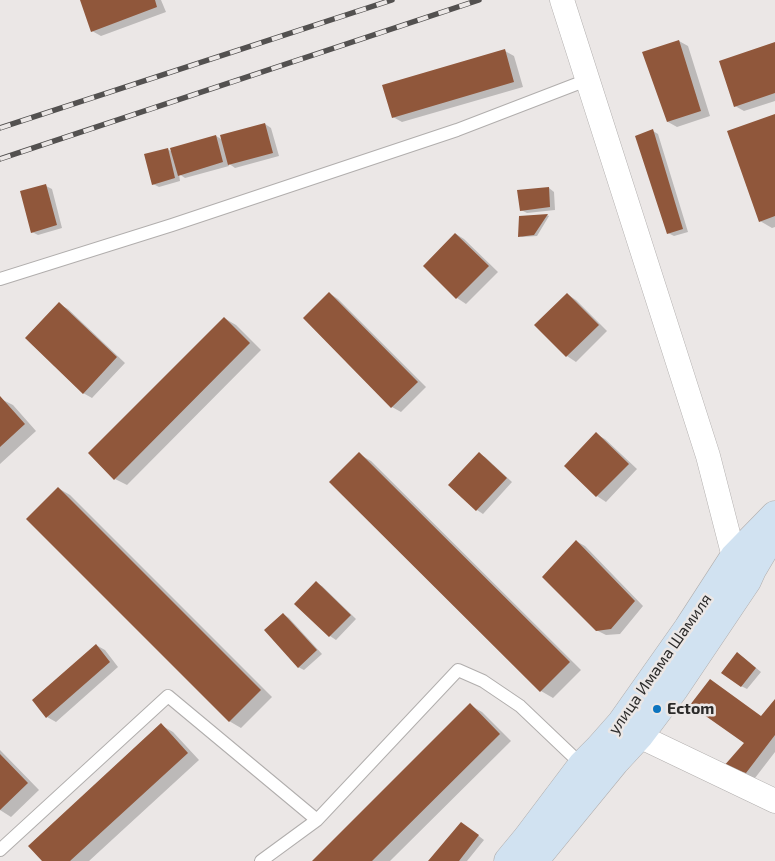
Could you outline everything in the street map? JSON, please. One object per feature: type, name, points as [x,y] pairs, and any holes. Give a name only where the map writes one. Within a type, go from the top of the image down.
[{"type":"main road","name":"улица Имама Шамиля","points":[[508,861],[582,765],[598,749],[630,730],[675,688],[747,581],[743,564],[775,515]]},
{"type":"main road","points":[[743,564],[775,531]]},
{"type":"main road","name":"улица Имама Шамиля","points":[[534,861],[615,762],[630,730]]},
{"type":"street","points":[[562,0],[743,564]]},
{"type":"street","points":[[630,730],[775,801]]},
{"type":"lane","points":[[0,280],[457,130],[587,80]]},
{"type":"lane","points":[[262,861],[317,820],[458,670],[483,681],[520,706],[582,765]]},
{"type":"lane","points":[[4,861],[0,852],[168,696],[317,820]]},
{"type":"building","points":[[80,0],[155,0],[157,7],[91,32]]},
{"type":"building","points":[[679,40],[701,111],[667,122],[642,52]]},
{"type":"building","points":[[775,42],[775,93],[734,107],[719,61]]},
{"type":"building","points":[[505,49],[514,82],[392,118],[382,85]]},
{"type":"building","points":[[775,114],[775,216],[759,222],[727,131]]},
{"type":"building","points":[[265,123],[273,153],[228,165],[220,135]]},
{"type":"building","points":[[653,129],[683,229],[667,234],[635,136]]},
{"type":"building","points":[[216,135],[223,162],[178,176],[170,148]]},
{"type":"building","points":[[168,148],[175,178],[152,185],[144,154]]},
{"type":"building","points":[[46,184],[57,225],[31,233],[20,191]]},
{"type":"building","points":[[549,187],[550,207],[520,211],[517,190]]},
{"type":"building","points":[[548,214],[534,235],[518,237],[519,216]]},
{"type":"building","points":[[455,233],[489,266],[456,299],[423,266]]},
{"type":"building","points":[[329,292],[418,382],[391,408],[303,318]]},
{"type":"building","points":[[567,293],[599,325],[566,357],[534,325]]},
{"type":"building","points":[[59,302],[117,357],[83,394],[25,338]]},
{"type":"building","points":[[224,317],[250,343],[114,480],[88,453]]},
{"type":"building","points":[[0,396],[25,424],[0,447]]},
{"type":"building","points":[[596,432],[629,464],[596,497],[564,466]]},
{"type":"building","points":[[359,452],[570,662],[540,692],[329,482]]},
{"type":"building","points":[[479,452],[507,478],[476,511],[448,485]]},
{"type":"building","points":[[58,487],[261,690],[229,722],[26,519]]},
{"type":"building","points":[[576,540],[635,601],[611,629],[596,631],[542,577]]},
{"type":"building","points":[[316,581],[351,615],[329,637],[294,604]]},
{"type":"building","points":[[283,613],[317,650],[298,668],[264,630]]},
{"type":"building","points":[[96,644],[110,662],[46,718],[32,700]]},
{"type":"building","points":[[737,652],[756,668],[741,687],[721,673]]},
{"type":"building","points":[[710,679],[761,716],[775,699],[775,735],[746,773],[723,767],[744,743],[690,705]]},
{"type":"building","points":[[470,703],[500,734],[372,861],[312,861]]},
{"type":"building","points":[[161,723],[188,753],[70,861],[42,861],[28,846]]},
{"type":"building","points":[[0,754],[28,783],[0,810]]},
{"type":"building","points":[[461,822],[479,835],[459,861],[428,861]]},
{"type":"railway","points":[[0,128],[392,0]]},
{"type":"railway","points":[[0,159],[479,0]]},
{"type":"place","name":"Ectom","points":[[657,709]]}]
